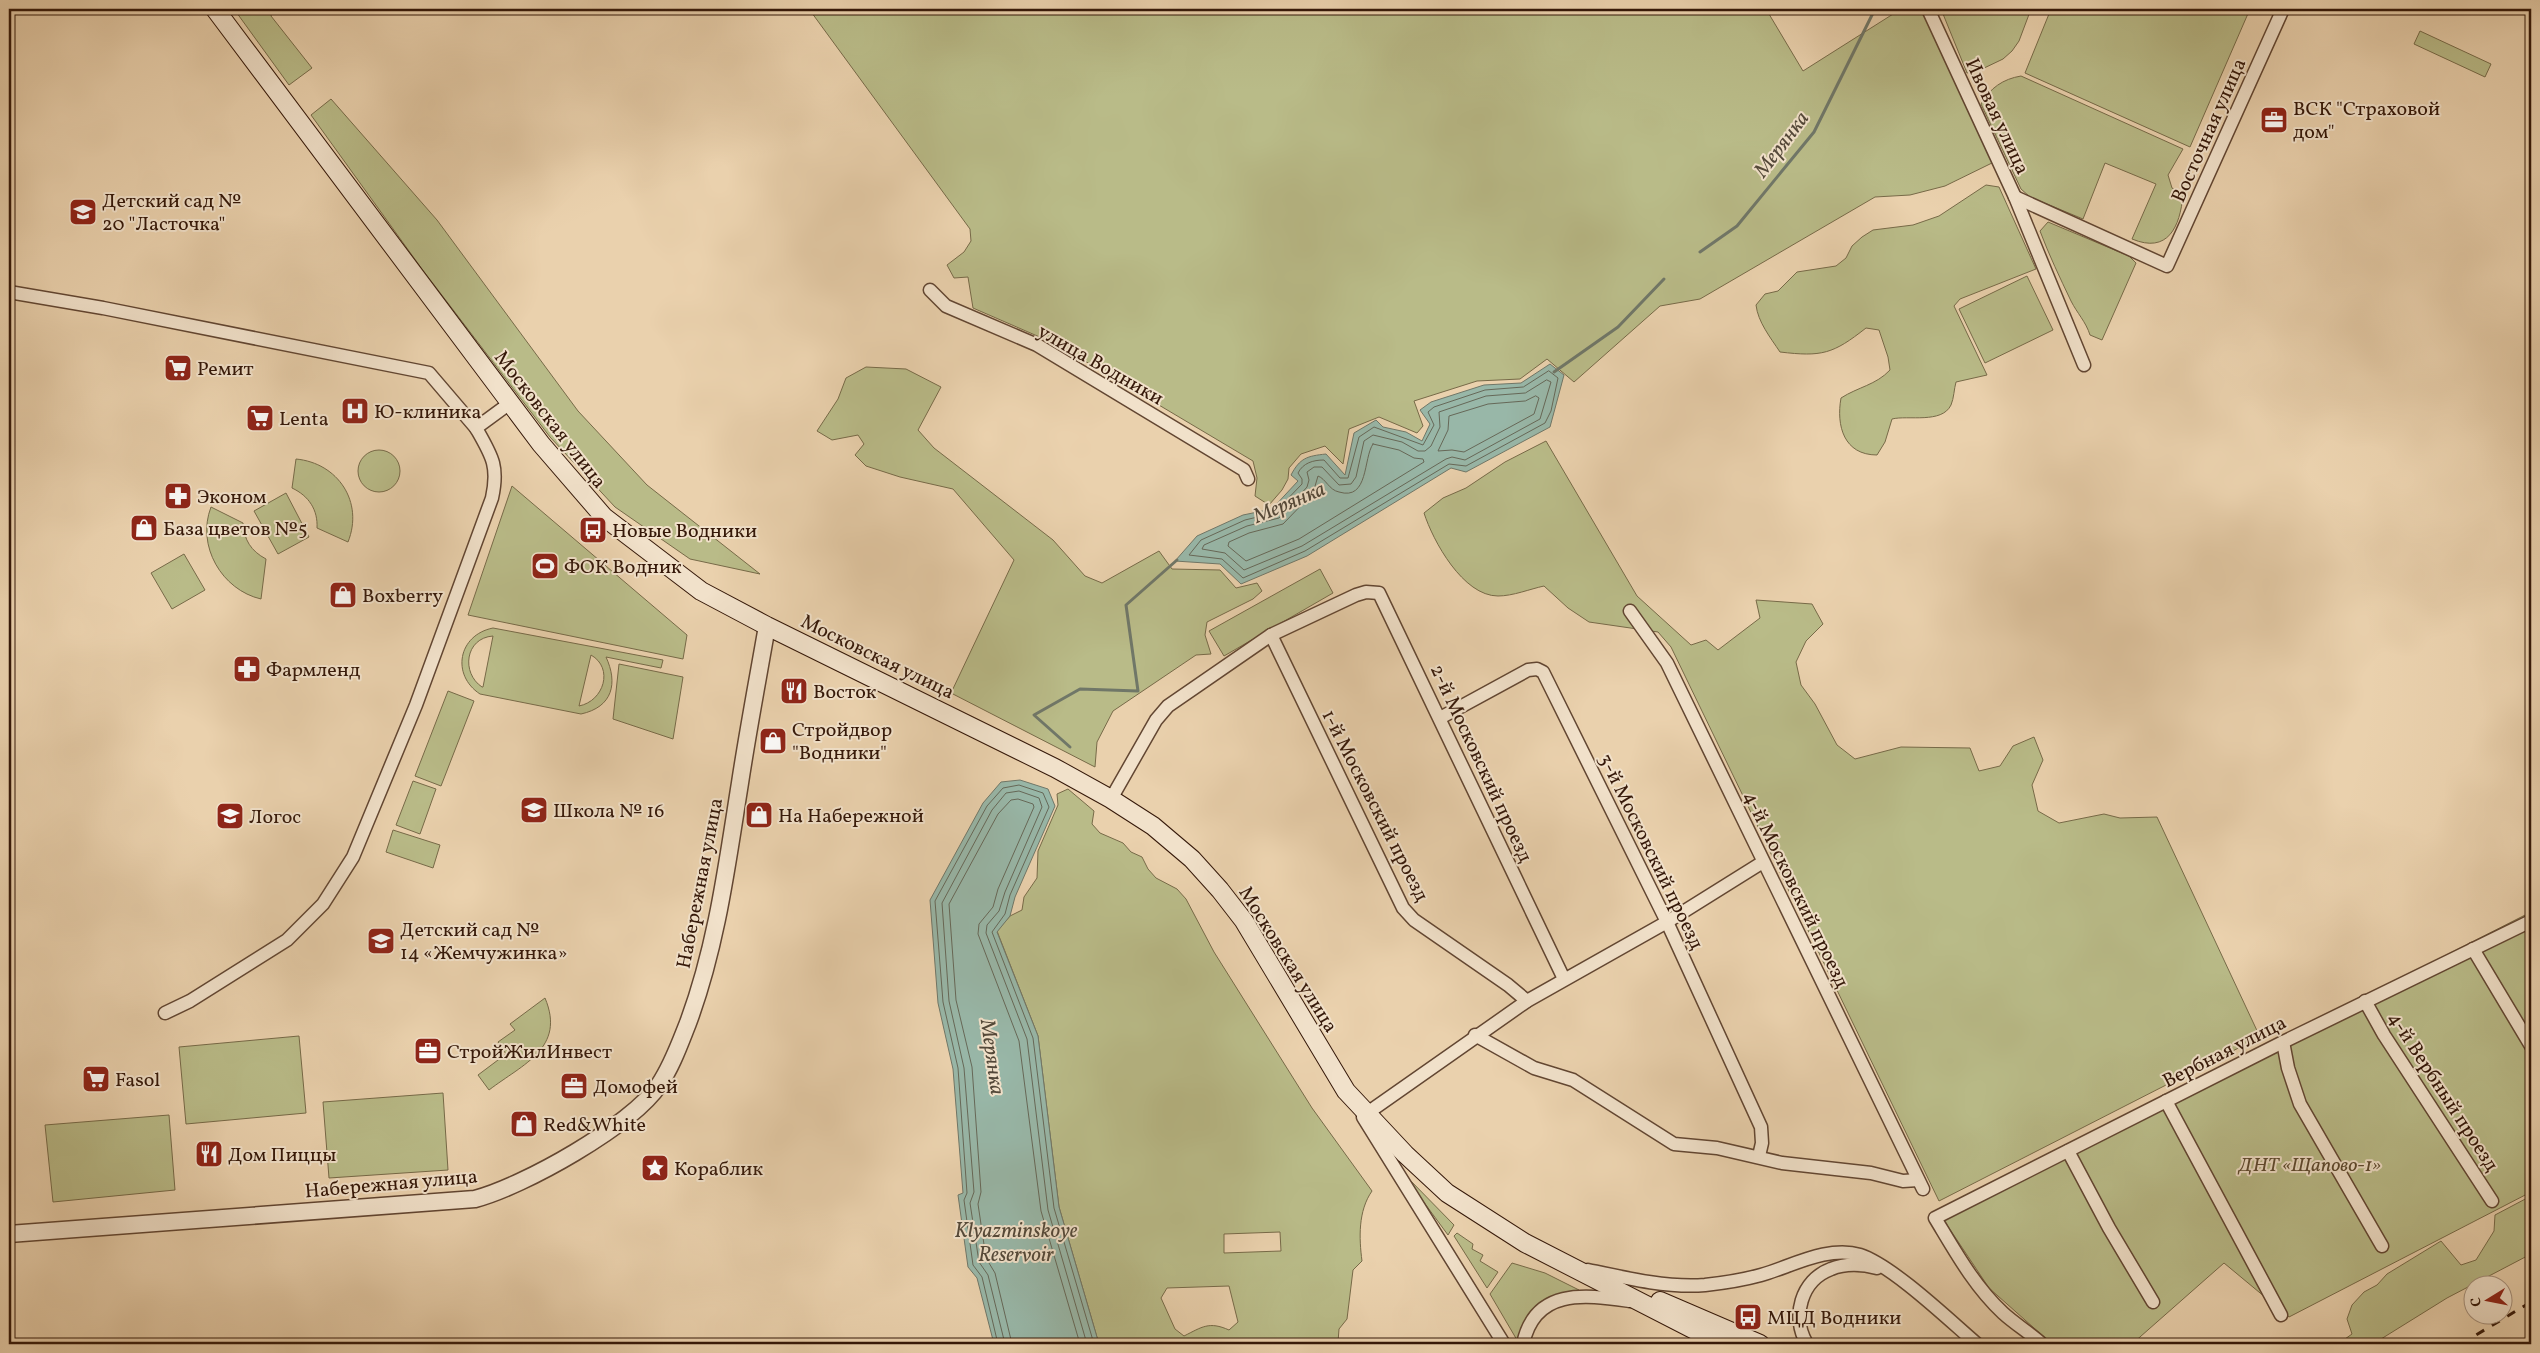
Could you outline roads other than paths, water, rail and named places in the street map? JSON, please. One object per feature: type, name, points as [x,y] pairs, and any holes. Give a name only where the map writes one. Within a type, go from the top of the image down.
[{"type":"main road","name":"Московская улица","points":[[215,9],[227,28],[510,403],[594,508],[617,529],[701,591],[767,626],[1055,768],[1111,799],[1159,831],[1192,859],[1220,890],[1265,953],[1346,1091]]},
{"type":"main road","points":[[1346,1091],[1366,1114],[1447,1193],[1496,1226],[1722,1344]]},
{"type":"main road","points":[[1560,1261],[1581,1268],[1760,1344]]},
{"type":"street","name":"Ивовая улица","points":[[1928,9],[2015,197],[2167,266]]},
{"type":"street","name":"Восточная улица","points":[[2167,266],[2283,9]]},
{"type":"street","points":[[2015,197],[2084,365]]},
{"type":"street","name":"улица Водники","points":[[930,290],[946,306],[1037,345],[1244,470],[1248,479]]},
{"type":"street","points":[[9,292],[104,308],[429,373],[476,428],[491,455],[496,478],[492,498],[416,705],[353,856],[323,904],[287,940],[190,1001],[165,1013]]},
{"type":"street","points":[[476,428],[510,403]]},
{"type":"street","name":"2-й Московский проезд","points":[[1271,635],[1366,592],[1382,595],[1564,978]]},
{"type":"street","name":"4-й Московский проезд","points":[[1630,611],[1667,663],[1921,1184],[1871,1173],[1782,1163],[1759,1156]]},
{"type":"street","name":"Набережная улица","points":[[9,1234],[475,1199],[513,1186],[576,1152],[627,1116],[648,1099],[667,1070],[684,1031],[706,971],[719,915],[767,626]]},
{"type":"street","points":[[1111,799],[1156,720],[1168,706],[1271,635]]},
{"type":"street","name":"1-й Московский проезд","points":[[1271,635],[1403,908],[1414,920],[1508,985],[1526,1001]]},
{"type":"street","name":"3-й Московский проезд","points":[[1440,718],[1528,670],[1537,669],[1543,672],[1667,922],[1761,1127],[1762,1144],[1759,1156]]},
{"type":"street","points":[[1366,1114],[1475,1035],[1526,1001],[1667,922],[1763,862]]},
{"type":"street","name":"Вербная улица","points":[[2042,1344],[2003,1313],[1983,1291],[1966,1268],[1935,1218],[2365,1001],[2531,921]]},
{"type":"street","points":[[2474,948],[2531,1046]]},
{"type":"street","name":"4-й Вербный проезд","points":[[2365,1001],[2384,1036],[2492,1201]]},
{"type":"street","points":[[1475,1035],[1534,1068],[1573,1080],[1674,1144],[1717,1148],[1759,1156]]},
{"type":"street","points":[[2283,1042],[2288,1068],[2300,1104],[2382,1246]]},
{"type":"street","name":"Московская улица","points":[[1346,1091],[1504,1344]]},
{"type":"street","points":[[2166,1101],[2281,1315]]},
{"type":"street","points":[[2068,1151],[2109,1228],[2153,1302]]},
{"type":"street","points":[[1581,1268],[1668,1284],[1703,1285],[1758,1276],[1822,1255],[1858,1254],[1872,1260],[1891,1274],[1977,1344]]},
{"type":"street","points":[[1807,1344],[1799,1320],[1799,1308],[1807,1288],[1814,1278],[1832,1268],[1856,1265],[1877,1268],[1891,1274]]},
{"type":"street","points":[[1523,1344],[1526,1332],[1534,1318],[1558,1300],[1586,1296],[1641,1303]]},
{"type":"water","points":[[1550,364],[1564,375],[1550,427],[1466,472],[1451,468],[1307,556],[1241,584],[1220,564],[1175,561],[1197,536],[1243,515],[1272,509],[1298,481],[1291,475],[1301,461],[1326,454],[1345,475],[1354,433],[1376,420],[1383,427],[1406,432],[1422,441],[1430,424],[1420,410],[1431,402],[1484,385],[1521,383]]},
{"type":"water","name":"Klyazminskoye Reservoir","points":[[1020,780],[1048,789],[1055,806],[1015,897],[1010,916],[997,932],[1038,1036],[1059,1207],[1099,1344],[994,1344],[977,1278],[968,1267],[958,1195],[963,1193],[953,1069],[938,1003],[930,900],[983,803],[1001,782]]},
{"type":"waterway","name":"Мерянка","points":[[1700,252],[1737,226],[1814,132],[1875,9]]},
{"type":"waterway","name":"Мерянка","points":[[1554,372],[1618,327],[1664,279]]},
{"type":"waterway","name":"Мерянка","points":[[1070,747],[1034,715],[1080,689],[1138,691],[1126,605],[1177,560]]},
{"type":"railway","points":[[2461,1344],[2531,1302]]},
{"type":"place","name":"ВСК \"Страховой дом\"","points":[[2274,120]]},
{"type":"place","name":"Детский сад № 20 \"Ласточка\"","points":[[83,212]]},
{"type":"place","name":"Ремит","points":[[178,368]]},
{"type":"place","name":"Ю-клиника","points":[[355,411]]},
{"type":"place","name":"Lenta","points":[[260,418]]},
{"type":"place","name":"Эконом","points":[[178,496]]},
{"type":"place","name":"База цветов №5","points":[[144,528]]},
{"type":"place","name":"Новые Водники","points":[[593,530]]},
{"type":"place","name":"ФОК Водник","points":[[545,566]]},
{"type":"place","name":"Boxberry","points":[[343,595]]},
{"type":"place","name":"Фармленд","points":[[247,669]]},
{"type":"place","name":"Восток","points":[[794,691]]},
{"type":"place","name":"Стройдвор \"Водники\"","points":[[773,741]]},
{"type":"place","name":"Школа № 16","points":[[534,810]]},
{"type":"place","name":"На Набережной","points":[[759,815]]},
{"type":"place","name":"Логос","points":[[230,816]]},
{"type":"place","name":"Детский сад № 14 «Жемчужинка»","points":[[381,941]]},
{"type":"place","name":"СтройЖилИнвест","points":[[428,1051]]},
{"type":"place","name":"Fasol","points":[[96,1079]]},
{"type":"place","name":"Домофей","points":[[574,1086]]},
{"type":"place","name":"Red&White","points":[[524,1124]]},
{"type":"place","name":"Дом Пиццы","points":[[209,1154]]},
{"type":"place","name":"Кораблик","points":[[655,1168]]},
{"type":"place","name":"МЦД Водники","points":[[1748,1317]]},
{"type":"park label","name":"ДНТ «Щапово-1»","points":[[2310,1164]]}]
